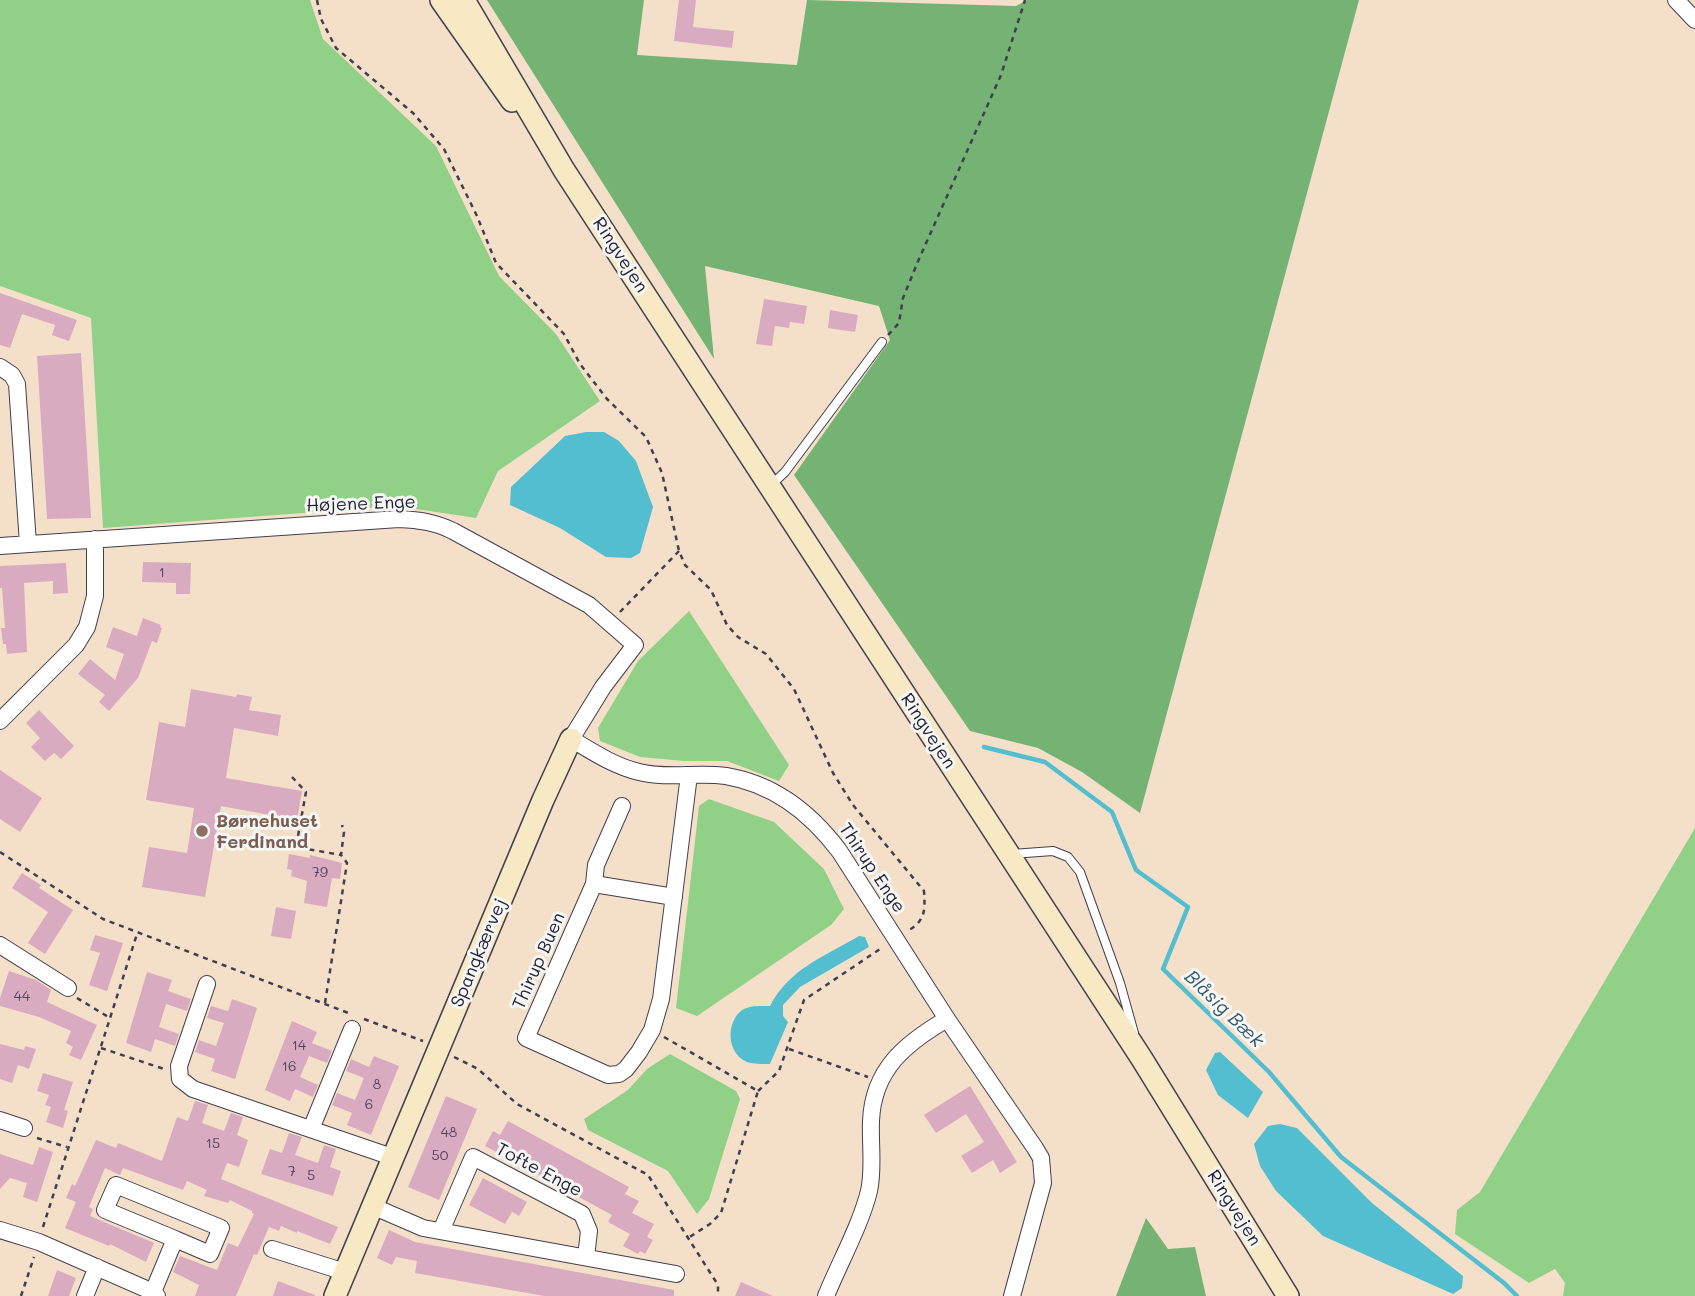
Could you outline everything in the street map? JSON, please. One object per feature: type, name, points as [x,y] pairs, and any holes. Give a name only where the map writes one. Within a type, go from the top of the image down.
[{"type":"main road","name":"Ringvejen","points":[[441,0],[496,80],[564,170]]},
{"type":"main road","name":"Ringvejen","points":[[464,0],[564,170],[1142,1059],[1288,1296]]},
{"type":"main road","name":"Spangkærvej","points":[[335,1296],[571,739]]},
{"type":"street","points":[[1676,0],[1695,20]]},
{"type":"street","points":[[0,367],[12,375],[17,384],[28,544]]},
{"type":"street","name":"Højene Enge","points":[[0,546],[420,520],[436,523],[453,531],[589,605],[635,645]]},
{"type":"street","points":[[0,721],[76,645],[87,626],[95,596],[94,539]]},
{"type":"street","name":"Spangkærvej","points":[[571,739],[603,687],[635,645]]},
{"type":"street","name":"Thirup Enge","points":[[571,739],[609,761],[641,772],[725,776],[758,785],[793,804],[823,829],[1041,1158],[1041,1195],[1012,1296]]},
{"type":"street","points":[[652,1030],[661,999],[689,775]]},
{"type":"street","name":"Thirup Buen","points":[[622,806],[596,865],[594,884],[526,1038],[608,1075],[619,1074],[626,1069],[652,1030]]},
{"type":"street","points":[[594,884],[674,897]]},
{"type":"street","points":[[0,946],[68,988]]},
{"type":"street","points":[[207,984],[179,1066],[180,1079],[193,1089],[392,1157]]},
{"type":"street","points":[[826,1296],[869,1191],[871,1118],[881,1082],[902,1049],[947,1019]]},
{"type":"street","points":[[311,1129],[355,1020]]},
{"type":"street","points":[[0,1120],[24,1128]]},
{"type":"street","name":"Tofte Enge","points":[[441,1231],[473,1157],[582,1214],[589,1231],[586,1257]]},
{"type":"street","points":[[116,1185],[221,1228],[210,1254],[175,1239],[105,1210],[116,1185]]},
{"type":"street","points":[[372,1206],[423,1228],[677,1273]]},
{"type":"street","points":[[0,1230],[39,1242],[155,1294],[175,1239]]},
{"type":"street","points":[[272,1249],[345,1272]]},
{"type":"street","points":[[85,1296],[97,1268]]},
{"type":"lane","points":[[770,486],[785,472],[882,342]]},
{"type":"lane","points":[[1007,855],[1053,851],[1068,857],[1080,872],[1120,983],[1142,1059]]},
{"type":"path","points":[[317,0],[321,19],[336,48],[413,113],[444,149],[477,216],[496,263],[564,334],[580,364],[607,399],[646,437],[662,474],[679,551],[685,565],[696,575]]},
{"type":"path","points":[[882,342],[899,323],[903,298],[1001,75],[1026,0]]},
{"type":"path","points":[[611,622],[679,551]]},
{"type":"path","points":[[292,777],[306,792],[296,847],[341,855],[347,863],[324,1004]]},
{"type":"path","points":[[341,855],[345,832],[342,825]]},
{"type":"path","points":[[0,852],[103,919],[324,1004],[355,1020],[462,1059],[478,1069],[517,1104],[648,1175],[718,1285],[718,1296]]},
{"type":"path","points":[[21,1296],[137,934]]},
{"type":"path","points":[[68,988],[72,995],[110,1018]]},
{"type":"path","points":[[652,1030],[758,1091],[721,1213],[688,1238]]},
{"type":"path","points":[[101,1048],[170,1072],[180,1072]]},
{"type":"path","points":[[788,1049],[881,1082]]},
{"type":"path","points":[[24,1128],[29,1136],[69,1147]]},
{"type":"green space","points":[[0,0],[310,0],[323,39],[436,146],[499,276],[556,334],[600,401],[498,471],[476,518],[396,506],[103,528],[91,318],[0,286]]},
{"type":"green space","points":[[487,0],[644,0],[637,55],[797,65],[807,0],[1016,6],[1027,0],[1359,0],[1140,813],[1082,772],[1038,748],[970,731],[794,475],[890,340],[879,306],[705,266],[714,359]]},
{"type":"green space","points":[[689,611],[789,765],[779,781],[727,761],[640,757],[600,741],[598,728],[638,661]]},
{"type":"green space","points":[[709,799],[774,822],[824,869],[844,909],[831,925],[697,1016],[676,1008],[699,806]]},
{"type":"green space","points":[[1695,828],[1695,1296],[1563,1296],[1565,1283],[1555,1269],[1529,1283],[1455,1234],[1457,1210],[1480,1192]]},
{"type":"green space","points":[[670,1054],[736,1091],[740,1099],[709,1199],[697,1214],[668,1171],[588,1130],[584,1119],[628,1090],[647,1069]]},
{"type":"green space","points":[[1146,1218],[1168,1249],[1195,1247],[1206,1296],[1116,1296]]},
{"type":"water","points":[[604,432],[619,441],[636,461],[653,507],[640,553],[631,558],[606,557],[560,528],[510,505],[511,487],[565,436]]},
{"type":"water","points":[[859,936],[865,937],[869,947],[800,987],[783,1005],[783,1016],[788,1022],[770,1064],[749,1063],[740,1058],[732,1045],[731,1037],[731,1029],[737,1015],[748,1007],[770,1006],[787,982],[798,973]]},
{"type":"water","points":[[1220,1052],[1263,1092],[1248,1118],[1218,1095],[1206,1070],[1215,1053]]},
{"type":"water","points":[[1280,1124],[1297,1128],[1372,1203],[1463,1276],[1462,1288],[1453,1294],[1323,1236],[1276,1191],[1260,1166],[1254,1144],[1268,1126]]},
{"type":"building","points":[[679,0],[696,0],[693,27],[734,31],[732,48],[674,41]]},
{"type":"building","points":[[0,293],[77,320],[69,341],[52,335],[55,325],[22,314],[10,348],[0,345]]},
{"type":"building","points":[[764,299],[807,306],[804,324],[790,322],[789,328],[775,326],[772,346],[756,344]]},
{"type":"building","points":[[830,310],[858,315],[855,332],[828,328]]},
{"type":"building","points":[[81,353],[91,518],[47,519],[37,356]]},
{"type":"building","points":[[143,562],[191,563],[190,594],[176,594],[176,583],[142,582]]},
{"type":"building","points":[[66,563],[68,593],[53,594],[53,581],[24,583],[27,652],[7,654],[1,628],[5,628],[0,566]]},
{"type":"building","points":[[143,618],[161,625],[157,643],[152,641],[138,678],[109,711],[99,702],[105,695],[78,674],[90,659],[115,680],[124,654],[106,647],[113,627],[137,636]]},
{"type":"building","points":[[191,689],[252,697],[249,710],[281,715],[278,736],[234,728],[226,778],[302,791],[297,820],[221,806],[205,897],[142,887],[149,847],[187,853],[194,808],[146,800],[159,722],[185,727]]},
{"type":"building","points":[[39,710],[74,746],[61,759],[54,753],[45,761],[31,747],[40,738],[26,723]]},
{"type":"building","points":[[0,770],[42,798],[20,832],[0,819]]},
{"type":"building","points":[[289,854],[310,858],[310,855],[342,863],[340,879],[332,878],[327,907],[304,903],[307,881],[291,876],[292,870],[287,869]]},
{"type":"building","points":[[22,873],[41,885],[39,888],[73,910],[45,954],[28,943],[48,912],[12,888]]},
{"type":"building","points":[[276,907],[296,911],[291,939],[271,936]]},
{"type":"building","points":[[95,935],[123,943],[107,991],[89,985],[100,953],[90,950]]},
{"type":"building","points":[[9,971],[36,980],[51,990],[47,1002],[97,1025],[81,1060],[69,1055],[73,1047],[66,1043],[71,1031],[39,1017],[0,1006]]},
{"type":"building","points":[[147,972],[172,980],[168,991],[191,999],[187,1011],[166,1004],[159,1027],[179,1034],[175,1046],[155,1039],[151,1052],[126,1043]]},
{"type":"building","points":[[232,999],[257,1008],[235,1079],[211,1071],[215,1059],[195,1052],[199,1040],[216,1046],[224,1023],[207,1018],[211,1006],[228,1011]]},
{"type":"building","points":[[292,1021],[317,1032],[312,1043],[332,1051],[327,1063],[309,1056],[300,1077],[318,1085],[313,1097],[295,1089],[290,1101],[265,1090]]},
{"type":"building","points":[[0,1044],[24,1050],[25,1046],[36,1049],[29,1069],[18,1065],[12,1083],[0,1079]]},
{"type":"building","points":[[374,1056],[399,1066],[371,1135],[347,1125],[352,1113],[332,1105],[337,1093],[355,1100],[364,1078],[346,1071],[351,1059],[369,1067]]},
{"type":"building","points":[[43,1073],[73,1082],[64,1110],[68,1111],[63,1128],[46,1122],[51,1107],[45,1105],[49,1095],[37,1091]]},
{"type":"building","points":[[970,1086],[1017,1162],[1000,1173],[993,1160],[972,1173],[961,1156],[984,1142],[966,1114],[936,1133],[924,1115]]},
{"type":"building","points":[[446,1096],[477,1109],[439,1200],[408,1187]]},
{"type":"building","points":[[195,1101],[208,1105],[202,1123],[224,1131],[231,1113],[243,1117],[237,1135],[248,1140],[239,1167],[227,1163],[221,1179],[338,1227],[330,1244],[281,1226],[279,1231],[269,1227],[236,1296],[195,1296],[199,1285],[173,1272],[180,1256],[217,1270],[228,1243],[238,1247],[254,1214],[230,1200],[228,1203],[204,1196],[207,1190],[187,1181],[183,1190],[123,1168],[120,1175],[105,1168],[89,1207],[93,1209],[90,1216],[154,1243],[146,1262],[110,1244],[109,1246],[65,1228],[76,1202],[66,1198],[72,1184],[75,1186],[96,1140],[116,1148],[118,1143],[162,1161],[177,1117],[188,1121]]},
{"type":"building","points":[[508,1121],[629,1187],[625,1194],[639,1201],[632,1213],[654,1224],[647,1237],[653,1240],[645,1254],[640,1251],[638,1254],[623,1246],[630,1234],[608,1222],[612,1215],[485,1146],[493,1131],[500,1135]]},
{"type":"building","points":[[289,1133],[302,1137],[295,1155],[318,1163],[324,1145],[336,1149],[330,1167],[341,1171],[333,1196],[261,1174],[270,1149],[282,1153]]},
{"type":"building","points":[[39,1147],[53,1152],[37,1202],[23,1197],[27,1183],[10,1178],[0,1189],[0,1154],[33,1165]]},
{"type":"building","points":[[483,1178],[527,1202],[519,1216],[512,1212],[505,1224],[469,1205]]},
{"type":"building","points":[[389,1230],[415,1242],[674,1290],[674,1296],[544,1296],[415,1273],[417,1261],[396,1257],[392,1265],[377,1258]]},
{"type":"building","points":[[57,1270],[76,1278],[69,1296],[48,1296]]},
{"type":"building","points":[[278,1281],[315,1295],[315,1296],[273,1296]]},
{"type":"building","points":[[741,1282],[773,1296],[735,1296]]},
{"type":"waterway","name":"Blåsig Bæk","points":[[984,747],[1045,762],[1112,812],[1136,870],[1188,907],[1163,969],[1269,1072],[1341,1157],[1504,1283],[1517,1296]]},
{"type":"place","name":"Børnehuset Ferdinand","points":[[202,831]]}]
